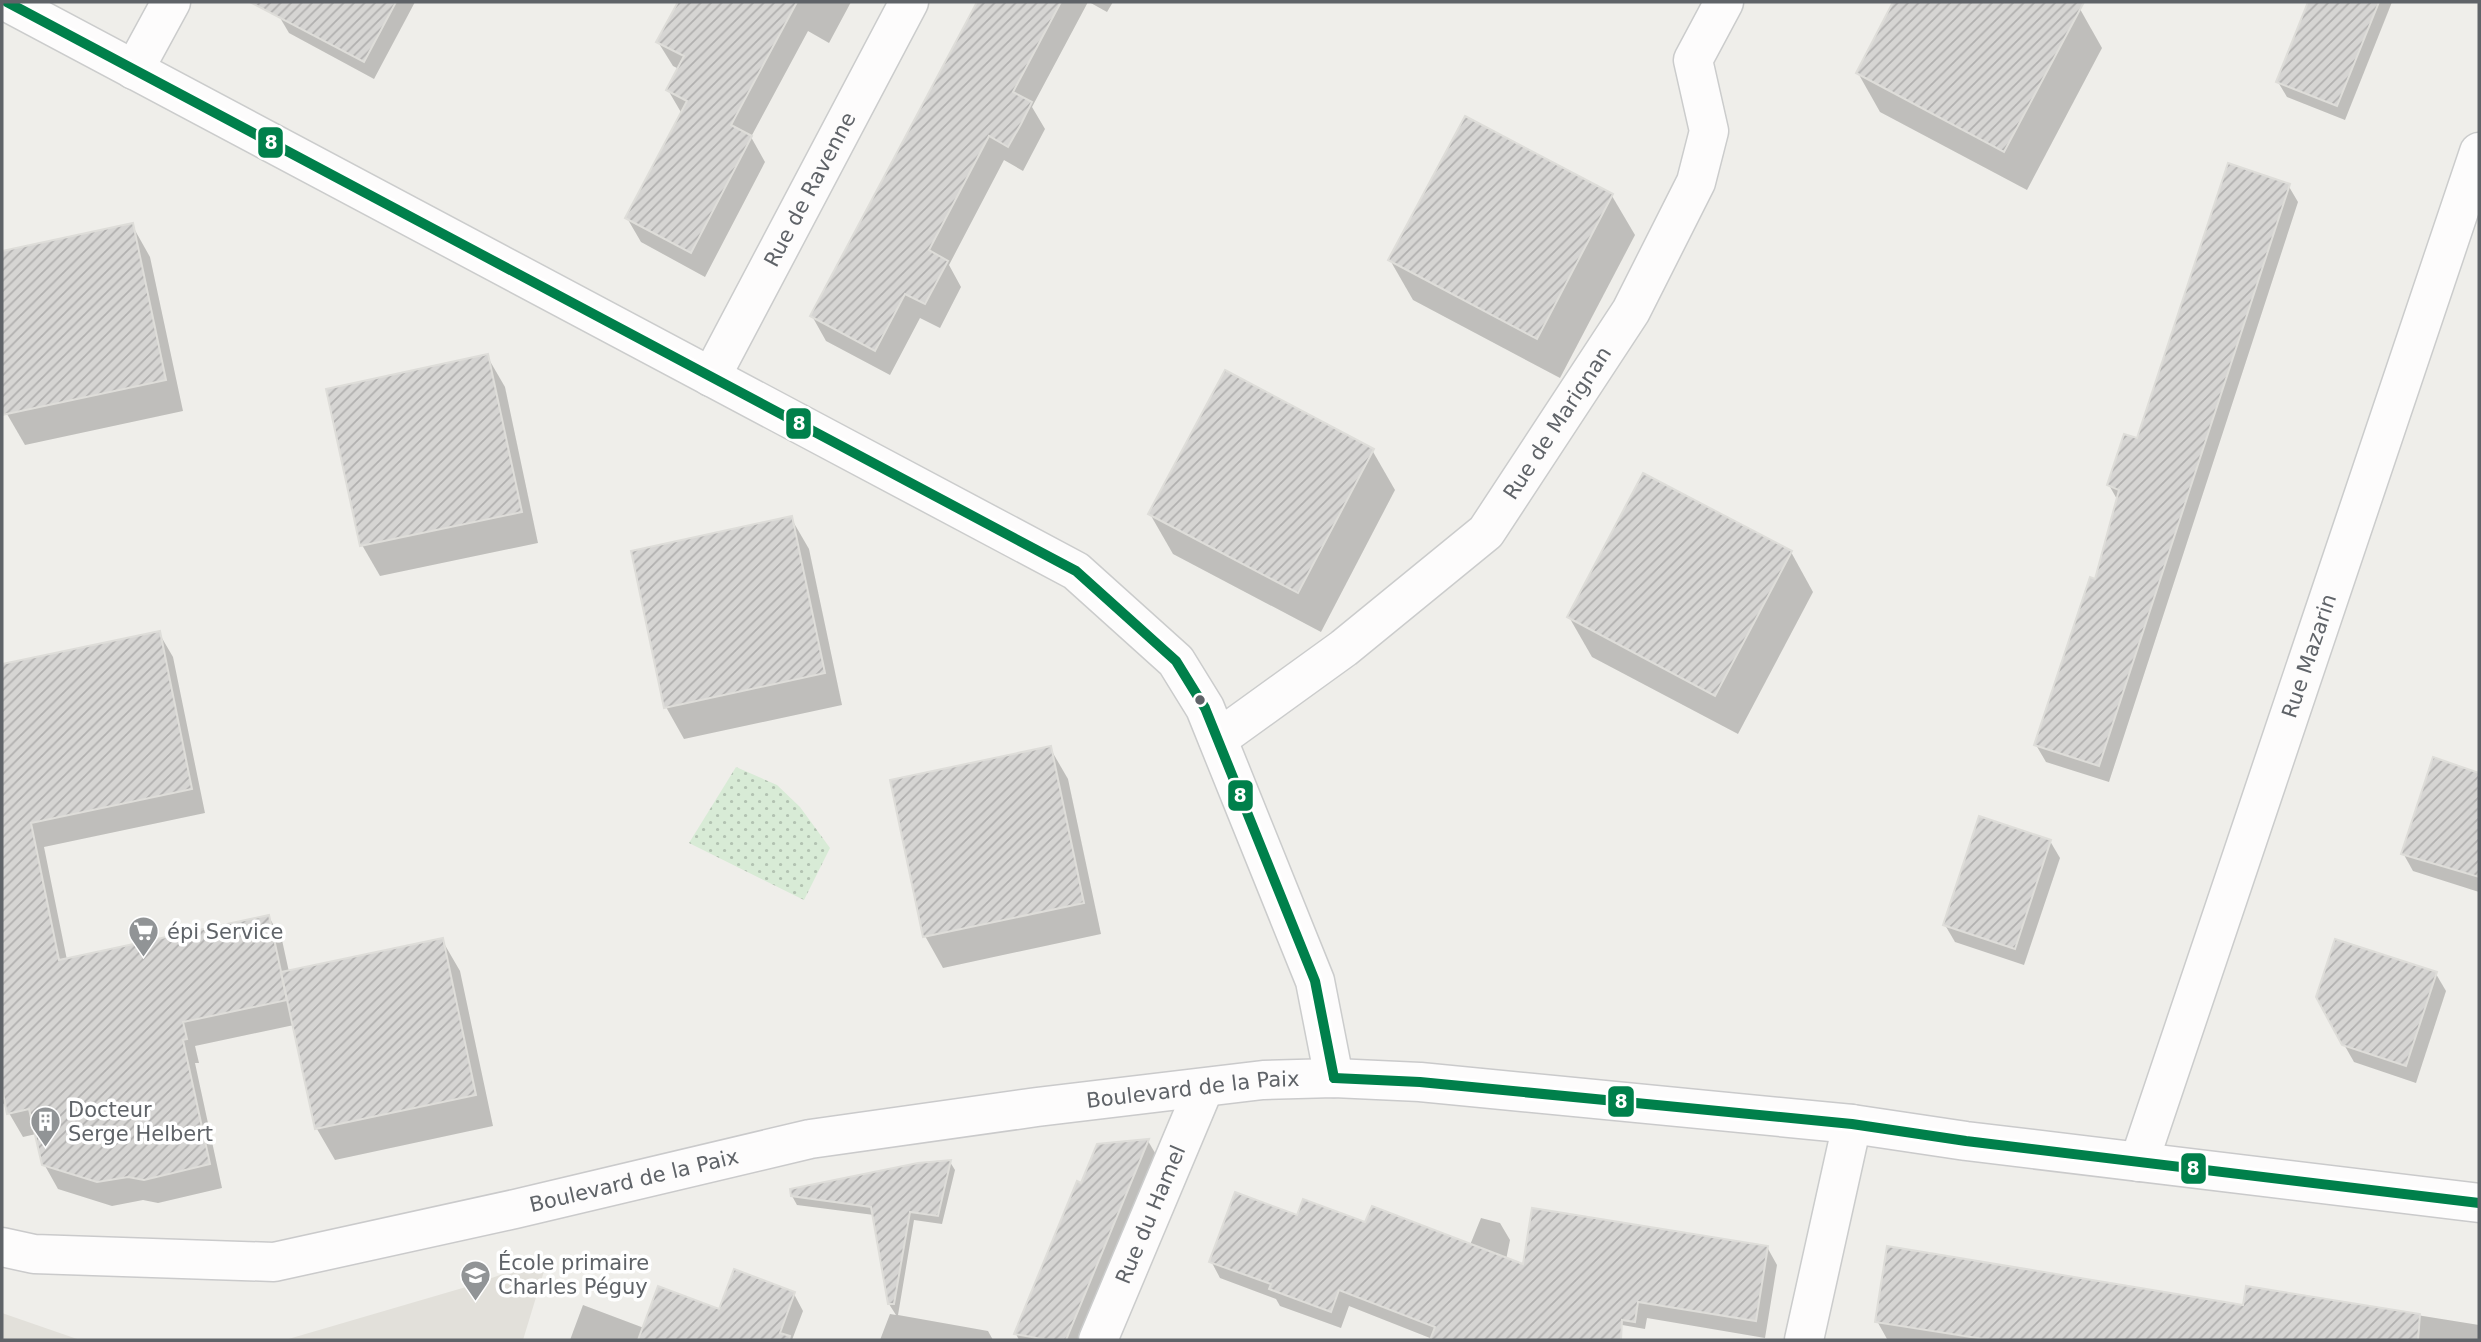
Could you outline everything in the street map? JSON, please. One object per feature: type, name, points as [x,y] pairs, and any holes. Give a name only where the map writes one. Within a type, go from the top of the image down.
[{"type":"street","points":[[7,2],[1076,571],[1176,662],[1205,708],[1315,981],[1334,1078]]},
{"type":"street","points":[[134,70],[171,2]]},
{"type":"street","name":"Rue de Ravenne","points":[[711,377],[909,2]]},
{"type":"street","name":"Rue de Marignan","points":[[1218,739],[1344,648],[1486,532],[1631,311],[1696,182],[1709,131],[1693,60],[1724,2]]},
{"type":"street","name":"Rue Mazarin","points":[[2139,1162],[2479,152]]},
{"type":"street","name":"Boulevard de la Paix","points":[[2,1247],[34,1254],[274,1262],[515,1209],[810,1139],[1037,1107],[1262,1080],[1334,1078],[1420,1082],[1852,1124],[2479,1203]]},
{"type":"street","name":"Rue du Hamel","points":[[1098,1340],[1204,1088]]},
{"type":"street","points":[[1804,1340],[1852,1124]]},
{"type":"shaded area","name":"École primaire Charles Péguy","points":[[548,1258],[523,1340],[285,1340],[466,1287]]},
{"type":"shaded area","points":[[2,1313],[80,1340],[2,1340]]},
{"type":"green space","points":[[736,767],[777,785],[800,807],[830,848],[804,900],[689,843]]},
{"type":"building","points":[[250,2],[396,2],[364,62]]},
{"type":"building","points":[[678,2],[797,2],[731,125],[752,136],[691,253],[625,218],[687,101],[666,90],[684,56],[656,42]]},
{"type":"building","points":[[977,2],[1061,2],[1013,92],[1032,102],[1021,124],[1008,147],[989,136],[929,250],[948,261],[925,304],[905,294],[875,351],[810,316]]},
{"type":"building","points":[[1893,2],[2084,2],[2004,152],[1856,73]]},
{"type":"building","points":[[2308,2],[2379,2],[2337,106],[2276,82]]},
{"type":"building","points":[[1465,116],[1613,194],[1537,339],[1388,260]]},
{"type":"building","points":[[2228,163],[2290,184],[2099,766],[2034,745],[2090,577],[2095,579],[2119,490],[2107,485],[2124,434],[2137,438]]},
{"type":"building","points":[[133,223],[166,380],[2,415],[2,251]]},
{"type":"building","points":[[488,354],[522,512],[360,546],[326,389]]},
{"type":"building","points":[[1225,370],[1374,449],[1298,593],[1148,514]]},
{"type":"building","points":[[1643,473],[1792,551],[1715,696],[1567,617]]},
{"type":"building","points":[[792,516],[825,673],[664,708],[631,551]]},
{"type":"building","points":[[160,631],[192,789],[31,823],[59,960],[269,915],[287,1000],[183,1022],[187,1039],[183,1040],[210,1164],[144,1180],[128,1177],[97,1182],[42,1165],[29,1109],[7,1114],[2,1088],[2,664]]},
{"type":"building","points":[[1051,746],[1084,903],[923,937],[890,780]]},
{"type":"building","points":[[2433,757],[2479,773],[2479,877],[2401,854]]},
{"type":"building","points":[[1979,816],[2051,840],[2015,949],[1943,925]]},
{"type":"building","points":[[443,938],[476,1095],[315,1129],[281,972]]},
{"type":"building","points":[[2335,939],[2437,972],[2406,1066],[2342,1045],[2316,997]]},
{"type":"building","points":[[1149,1139],[1066,1340],[1014,1334],[1077,1181],[1081,1183],[1097,1144]]},
{"type":"building","points":[[951,1160],[938,1216],[910,1212],[894,1304],[888,1304],[871,1207],[791,1196],[790,1189],[918,1163]]},
{"type":"building","points":[[1235,1192],[1297,1215],[1303,1199],[1365,1222],[1372,1206],[1523,1264],[1532,1208],[1768,1246],[1756,1321],[1638,1302],[1635,1322],[1622,1320],[1621,1340],[1430,1340],[1435,1327],[1339,1290],[1331,1312],[1269,1289],[1271,1284],[1209,1262]]},
{"type":"building","points":[[1887,1246],[2243,1305],[2246,1286],[2420,1314],[2418,1340],[1990,1340],[1875,1322]]},
{"type":"building","points":[[734,1269],[795,1292],[780,1333],[790,1336],[789,1340],[638,1340],[658,1286],[719,1309]]},
{"type":"transit line","name":"8","points":[[7,2],[1076,571],[1176,661],[1205,708],[1315,981],[1334,1078]]},
{"type":"transit line","name":"8","points":[[1334,1078],[1420,1082],[1852,1124],[1966,1141],[2479,1203]]},
{"type":"place","name":"épi Service","points":[[144,959]]},
{"type":"place","name":"Docteur Serge Helbert","points":[[45,1149]]},
{"type":"place","name":"École primaire Charles Péguy","points":[[475,1302]]}]
